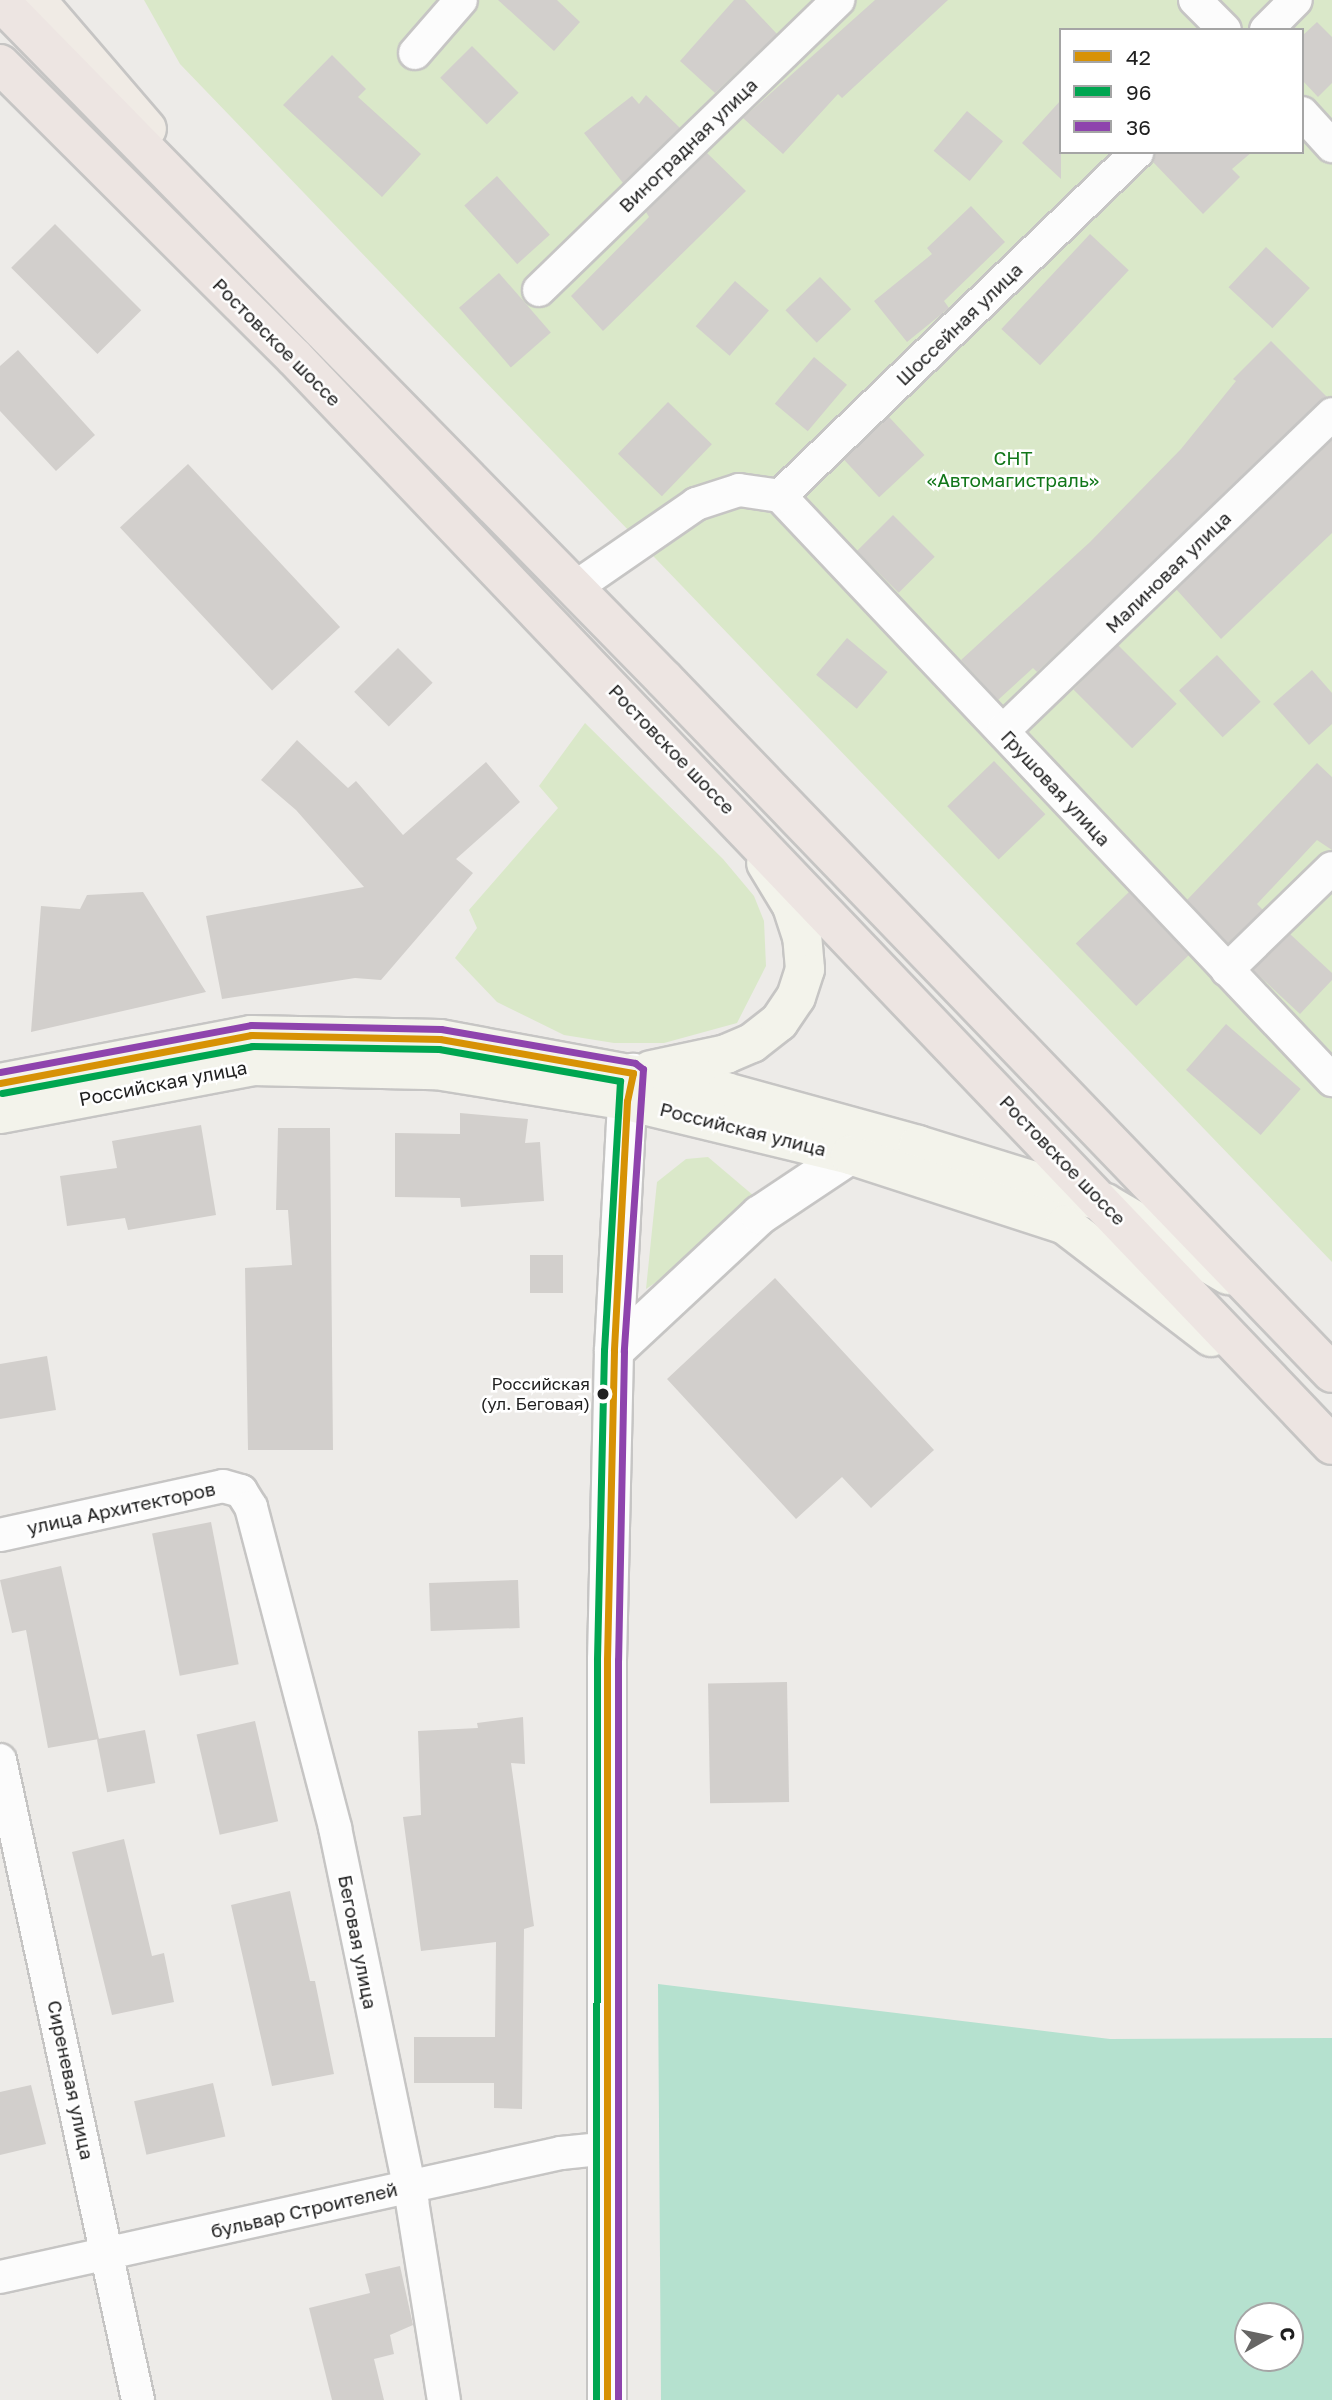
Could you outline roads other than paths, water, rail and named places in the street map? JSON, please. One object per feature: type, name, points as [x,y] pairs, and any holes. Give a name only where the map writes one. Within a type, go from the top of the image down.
[{"type":"highway","name":"Ростовское шоссе","points":[[0,1],[1332,1373]]},
{"type":"highway","name":"Ростовское шоссе","points":[[0,64],[304,368],[742,822],[1332,1445]]},
{"type":"main road","points":[[36,0],[303,312]]},
{"type":"main road","points":[[630,1087],[752,1043],[779,1022],[796,997],[805,969],[802,937],[792,906],[742,822]]},
{"type":"main road","name":"Российская улица","points":[[0,1083],[251,1035],[440,1039],[630,1087],[1065,1225],[1144,1282],[1294,1405]]},
{"type":"main road","name":"Российская улица","points":[[0,1114],[253,1066],[436,1070],[630,1087],[726,1092],[918,1145],[1105,1203],[1167,1236],[1256,1293]]},
{"type":"street","points":[[415,53],[461,0]]},
{"type":"street","name":"Виноградная улица","points":[[539,290],[838,0]]},
{"type":"street","points":[[1195,0],[1222,28]]},
{"type":"street","points":[[1268,28],[1296,0]]},
{"type":"street","points":[[1304,115],[1332,146]]},
{"type":"street","name":"Шоссейная улица","points":[[780,496],[1136,154]]},
{"type":"street","name":"Малиновая улица","points":[[1003,731],[1332,414]]},
{"type":"street","points":[[573,589],[696,504],[739,490],[780,496]]},
{"type":"street","name":"Грушовая улица","points":[[780,496],[1332,1080]]},
{"type":"street","points":[[1227,970],[1332,868]]},
{"type":"street","points":[[607,2400],[607,1660],[614,1351],[630,1087]]},
{"type":"street","points":[[614,1351],[760,1215],[850,1155]]},
{"type":"street","name":"улица Архитекторов","points":[[0,1535],[223,1486],[241,1491]]},
{"type":"street","name":"Беговая улица","points":[[241,1491],[251,1507],[335,1828],[408,2186],[444,2400]]},
{"type":"street","name":"Сиреневая улица","points":[[0,1760],[109,2253],[138,2400]]},
{"type":"street","name":"бульвар Строителей","points":[[0,2277],[561,2153],[609,2148]]},
{"type":"place","name":"Российская (ул. Беговая)","points":[[603,1394]]},
{"type":"park label","name":"СНТ «Автомагистраль»","points":[[1013,469]]}]
